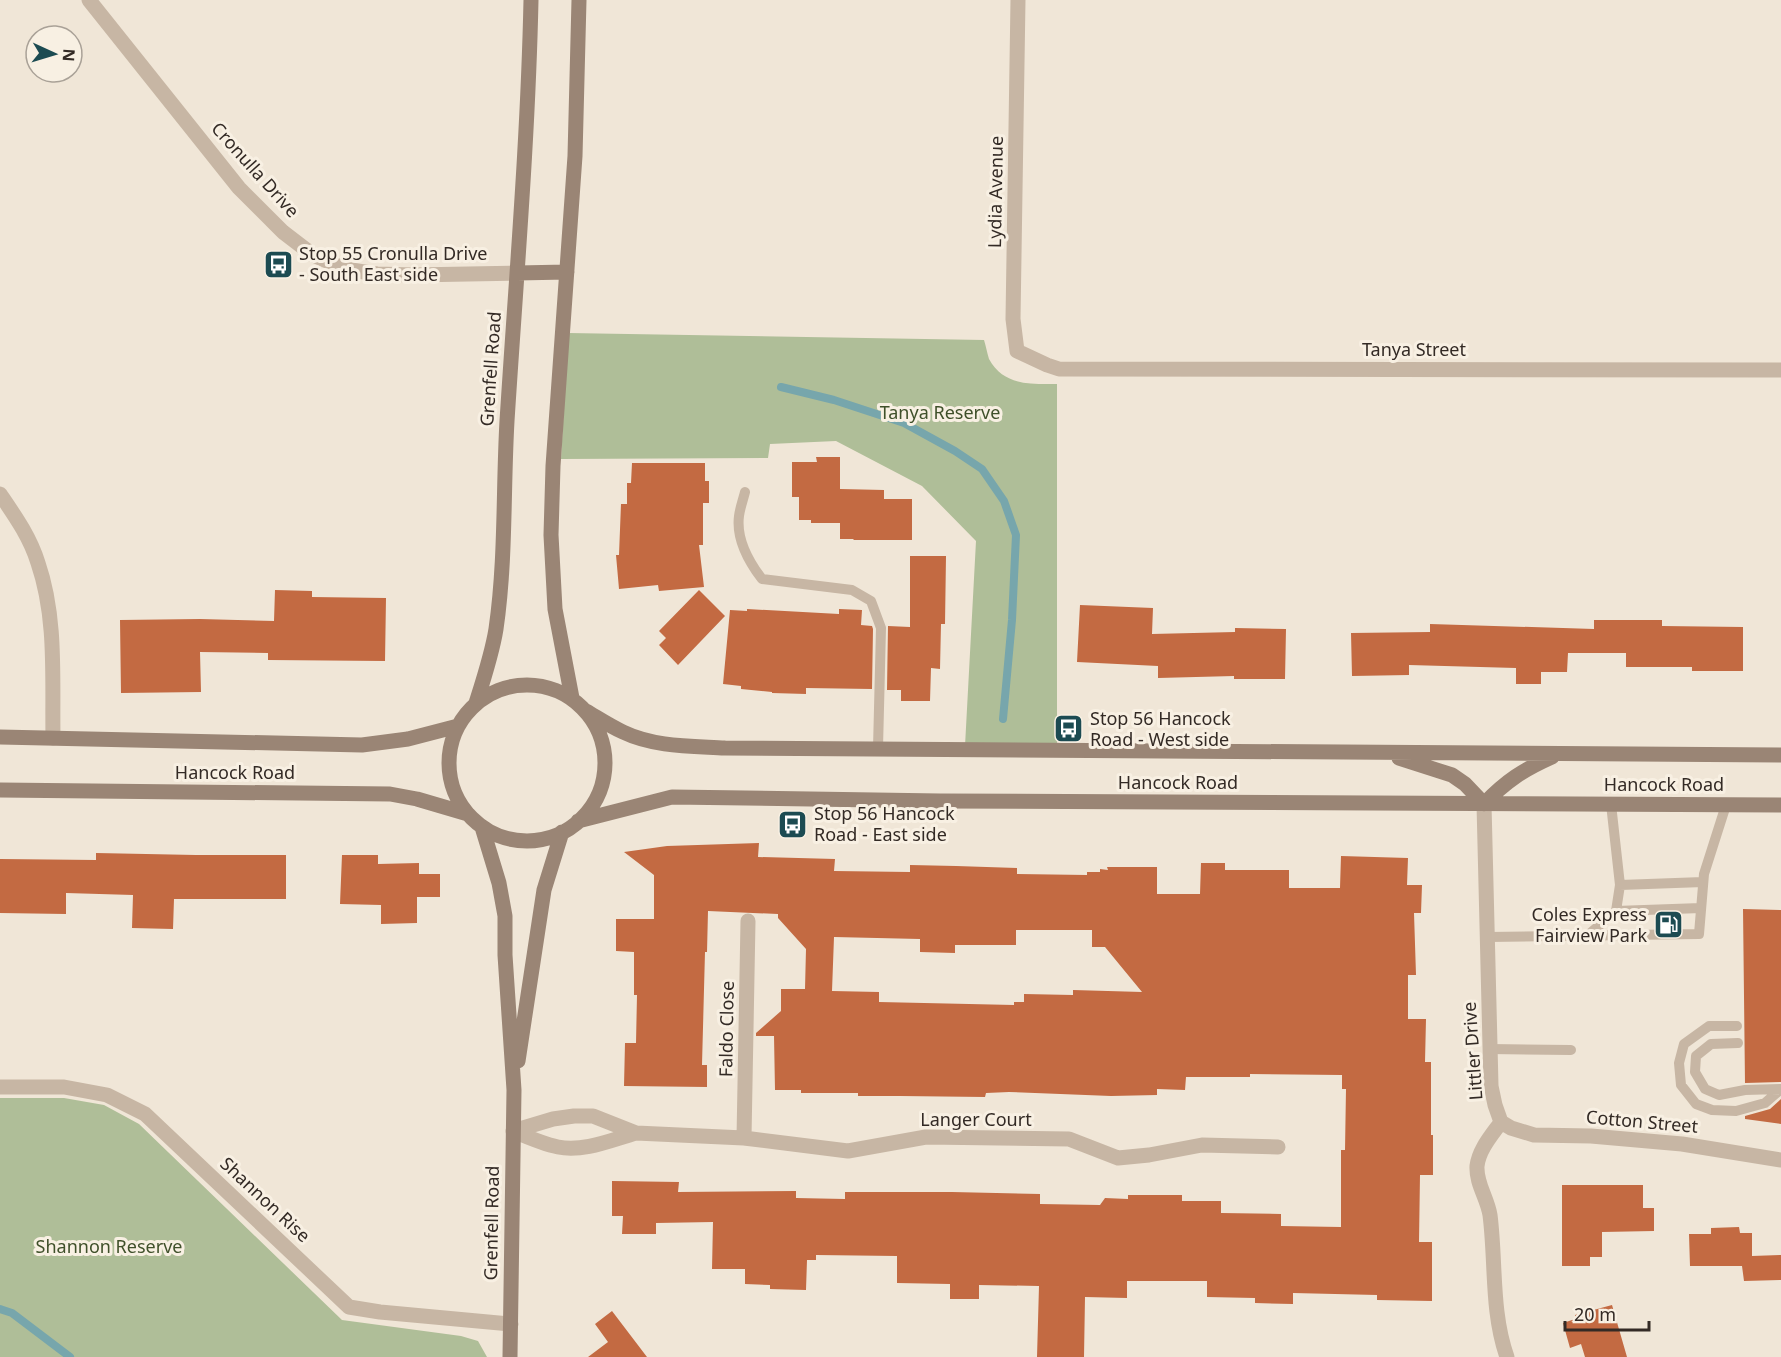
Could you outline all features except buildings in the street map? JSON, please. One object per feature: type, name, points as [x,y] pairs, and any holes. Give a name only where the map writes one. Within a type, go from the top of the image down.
[{"type":"main road","name":"Grenfell Road","points":[[476,703],[496,629],[501,577],[507,424],[529,88],[531,0]]},
{"type":"main road","points":[[572,698],[555,609],[551,535],[553,466],[575,156],[579,0]]},
{"type":"main road","points":[[517,273],[567,272]]},
{"type":"main road","points":[[523,684],[549,687],[572,698],[586,711],[601,737],[605,768],[597,797],[578,821],[562,832],[542,839],[522,841],[501,836],[482,827],[468,814],[456,794],[450,772],[450,748],[458,726],[476,703],[498,690],[523,684]]},
{"type":"main road","name":"Hancock Road","points":[[586,711],[623,732],[643,739],[672,745],[725,748],[1781,755]]},
{"type":"main road","name":"Hancock Road","points":[[0,737],[362,745],[408,739],[458,726]]},
{"type":"main road","points":[[1381,753],[1452,775],[1465,784],[1484,804],[1502,785],[1534,765],[1558,754]]},
{"type":"main road","name":"Hancock Road","points":[[0,790],[390,794],[417,799],[468,814]]},
{"type":"main road","name":"Hancock Road","points":[[578,821],[672,797],[940,801],[1781,805]]},
{"type":"main road","name":"Grenfell Road","points":[[482,827],[499,883],[505,916],[505,955],[514,1090],[510,1357]]},
{"type":"main road","name":"Grenfell Road","points":[[514,1090],[544,890],[562,832]]},
{"type":"street","name":"Cronulla Drive","points":[[89,0],[239,188],[283,232],[313,255],[345,269],[377,274],[517,273]]},
{"type":"street","name":"Lydia Avenue","points":[[1018,0],[1014,319],[1017,351],[1047,365]]},
{"type":"street","name":"Tanya Street","points":[[1047,365],[1059,369],[1781,370]]},
{"type":"street","points":[[0,494],[28,538],[39,563],[48,603],[52,644],[53,738]]},
{"type":"street","name":"Littler Drive","points":[[1484,804],[1491,1086],[1501,1122],[1481,1152],[1477,1164],[1477,1179],[1489,1212],[1501,1340],[1507,1357]]},
{"type":"street","name":"Faldo Close","points":[[744,1138],[748,921]]},
{"type":"street","name":"Shannon Rise","points":[[0,1087],[64,1087],[107,1095],[145,1114],[349,1307],[511,1324]]},
{"type":"street","name":"Langer Court","points":[[513,1131],[553,1119],[593,1116],[636,1133],[744,1138],[849,1151],[926,1137],[1069,1139],[1118,1158],[1202,1145],[1278,1147]]},
{"type":"street","name":"Cotton Street","points":[[1501,1122],[1534,1136],[1591,1136],[1683,1144],[1781,1160]]},
{"type":"street","name":"Langer Court","points":[[513,1131],[556,1147],[573,1149],[636,1133]]},
{"type":"lane","points":[[745,492],[739,516],[740,535],[750,564],[762,579],[852,590],[871,601],[881,628],[878,748]]},
{"type":"lane","points":[[1611,804],[1620,885],[1616,911]]},
{"type":"lane","points":[[1488,937],[1699,934],[1704,874],[1726,805]]},
{"type":"lane","points":[[1620,885],[1703,882]]},
{"type":"lane","points":[[1588,935],[1616,911],[1701,908]]},
{"type":"lane","points":[[1737,1026],[1708,1026],[1684,1044],[1679,1063],[1681,1085],[1696,1104],[1712,1110],[1736,1111],[1766,1103],[1781,1089],[1745,1090],[1719,1095],[1705,1089],[1695,1072],[1696,1056],[1711,1044],[1738,1044]]},
{"type":"lane","points":[[1490,1049],[1570,1050]]},
{"type":"green space","name":"Tanya Reserve","points":[[568,333],[984,340],[989,359],[995,368],[1010,379],[1037,384],[1057,384],[1057,747],[965,746],[976,541],[922,486],[836,441],[770,444],[768,458],[561,459]]},
{"type":"green space","name":"Shannon Reserve","points":[[0,1098],[64,1098],[104,1105],[139,1124],[342,1320],[461,1336],[478,1341],[487,1357],[0,1357]]},
{"type":"waterway","points":[[781,387],[834,400],[904,423],[982,469],[1004,501],[1016,535],[1012,620],[1003,719]]},
{"type":"waterway","points":[[0,1309],[12,1313],[70,1357]]},
{"type":"place","name":"Stop 55 Cronulla Drive - South East side","points":[[278,264]]},
{"type":"place","name":"Stop 56 Hancock Road - West side","points":[[1069,729]]},
{"type":"place","name":"Stop 56 Hancock Road - East side","points":[[793,824]]},
{"type":"place","name":"Coles Express Fairview Park","points":[[1668,925]]}]
